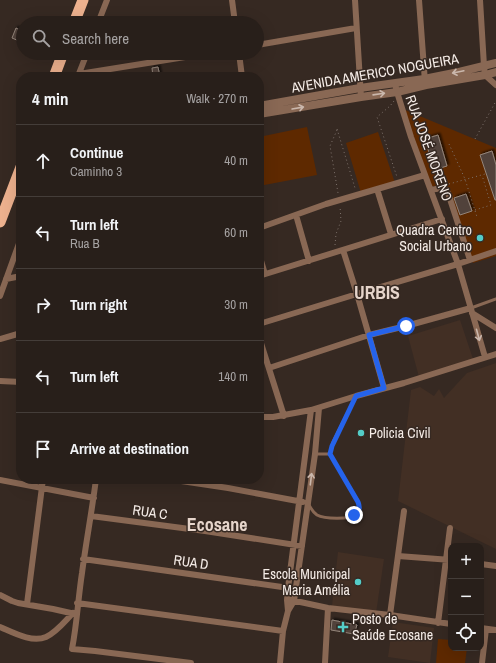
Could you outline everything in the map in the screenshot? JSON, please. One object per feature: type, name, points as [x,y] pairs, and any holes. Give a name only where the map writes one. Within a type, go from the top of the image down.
[{"type":"highway","points":[[77,16],[83,0]]},
{"type":"highway","points":[[56,72],[60,60]]},
{"type":"highway","points":[[0,222],[16,181]]},
{"type":"street","points":[[101,16],[107,0]]},
{"type":"street","points":[[232,0],[234,16]]},
{"type":"street","points":[[355,0],[361,93]]},
{"type":"street","points":[[419,0],[425,82]]},
{"type":"street","points":[[480,0],[485,75],[496,85]]},
{"type":"street","points":[[264,44],[356,28]]},
{"type":"street","points":[[80,72],[85,60]]},
{"type":"street","points":[[102,72],[170,60]]},
{"type":"street","points":[[240,60],[241,72]]},
{"type":"street","name":"AVENIDA AMERICO NOGUEIRA","points":[[264,105],[396,88],[425,82],[496,63]]},
{"type":"street","name":"AVENIDA AMERICO NOGUEIRA","points":[[425,82],[485,75],[496,72]]},
{"type":"street","name":"RUA JOSÉ MORENO","points":[[396,88],[411,137],[458,264],[485,357]]},
{"type":"street","name":"AVENIDA AMERICO NOGUEIRA","points":[[264,113],[361,93]]},
{"type":"street","points":[[264,226],[339,200],[425,174]]},
{"type":"street","points":[[377,189],[391,234]]},
{"type":"street","points":[[431,190],[443,189],[448,193],[470,260]]},
{"type":"street","points":[[296,215],[309,261]]},
{"type":"street","points":[[264,274],[442,219]]},
{"type":"street","points":[[343,250],[384,388]]},
{"type":"street","points":[[264,322],[458,264],[496,251]]},
{"type":"street","points":[[0,296],[16,252]]},
{"type":"street","points":[[6,279],[16,277]]},
{"type":"street","points":[[269,368],[369,335],[472,310],[496,328]]},
{"type":"street","points":[[0,339],[16,334]]},
{"type":"street","points":[[264,352],[284,416]]},
{"type":"street","points":[[264,417],[284,416],[319,408],[496,354]]},
{"type":"street","points":[[0,381],[16,382]]},
{"type":"street","points":[[280,663],[283,631],[288,611],[294,600],[296,589],[319,408]]},
{"type":"street","points":[[288,611],[288,588],[311,410]]},
{"type":"street","points":[[0,480],[16,483]]},
{"type":"street","points":[[21,484],[94,498]]},
{"type":"street","points":[[27,604],[42,484]]},
{"type":"street","points":[[95,484],[75,614],[75,632],[72,650],[95,650],[191,663]]},
{"type":"street","points":[[201,484],[308,503]]},
{"type":"street","points":[[390,615],[404,510]]},
{"type":"street","name":"RUA C","points":[[91,516],[302,546]]},
{"type":"street","points":[[450,528],[450,543]]},
{"type":"street","points":[[398,556],[448,560]]},
{"type":"street","name":"RUA D","points":[[83,559],[296,589]]},
{"type":"street","points":[[484,564],[496,566]]},
{"type":"street","points":[[438,623],[448,566]]},
{"type":"street","points":[[0,595],[12,601],[75,614]]},
{"type":"street","points":[[287,600],[294,600],[328,608],[448,624]]},
{"type":"street","points":[[77,603],[283,631]]},
{"type":"street","points":[[325,663],[328,608]]},
{"type":"street","points":[[0,627],[24,637],[42,638],[47,637],[75,614]]},
{"type":"street","points":[[484,628],[496,630]]},
{"type":"street","points":[[482,663],[483,651]]},
{"type":"lane","points":[[472,310],[496,298]]},
{"type":"lane","points":[[308,503],[310,509],[315,514],[328,518],[352,516],[357,514],[359,511],[358,502],[330,454],[333,442],[356,396]]},
{"type":"lane","points":[[314,454],[330,454]]},
{"type":"path","points":[[396,88],[394,100],[390,106],[377,117],[398,180]]},
{"type":"path","points":[[475,138],[496,101]]},
{"type":"path","points":[[343,250],[336,246],[335,240],[342,221],[330,146],[337,129],[356,192]]},
{"type":"path","points":[[449,144],[465,179],[477,216]]},
{"type":"path","points":[[446,184],[485,174]]},
{"type":"path","points":[[475,210],[492,205],[482,175]]},
{"type":"shaded area","points":[[403,109],[496,148],[496,256],[473,263],[446,183],[427,188]]},
{"type":"shaded area","points":[[307,127],[317,175],[264,185],[264,136]]},
{"type":"shaded area","points":[[378,132],[395,183],[361,193],[346,143]]},
{"type":"shaded area","points":[[460,320],[473,359],[419,377],[408,336]]},
{"type":"shaded area","points":[[496,363],[496,549],[398,501],[411,390],[420,387],[434,396],[439,389],[444,398],[467,373]]},
{"type":"shaded area","name":"Escola Municipal Maria Amélia","points":[[338,552],[384,559],[376,613],[332,606]]},
{"type":"shaded area","points":[[393,622],[434,628],[430,663],[388,657]]},
{"type":"shaded area","points":[[438,639],[448,640],[448,651],[467,651],[465,663],[436,663]]},
{"type":"building","points":[[16,28],[16,40],[12,38]]},
{"type":"building","points":[[158,67],[159,72],[152,72],[152,68]]},
{"type":"building","points":[[438,135],[447,166],[434,170],[425,139]]},
{"type":"building","points":[[492,151],[496,165],[496,200],[480,155]]},
{"type":"building","points":[[466,194],[472,211],[460,215],[454,198]]},
{"type":"building","name":"Posto de Saúde Ecosane","points":[[332,620],[357,625],[354,634],[331,630]]},
{"type":"place","name":"Quadra Centro Social Urbano","points":[[480,238]]},
{"type":"place","name":"Policia Civil","points":[[361,433]]},
{"type":"place","name":"Escola Municipal Maria Amélia","points":[[358,582]]},
{"type":"place","name":"Posto de Saúde Ecosane","points":[[343,627]]},
{"type":"district","name":"URBIS","points":[[377,292]]},
{"type":"district","name":"Ecosane","points":[[217,524]]},
{"type":"route","points":[[354,515],[357,514],[360,508],[330,454],[333,442],[356,396],[384,388],[369,335],[406,326]]}]
